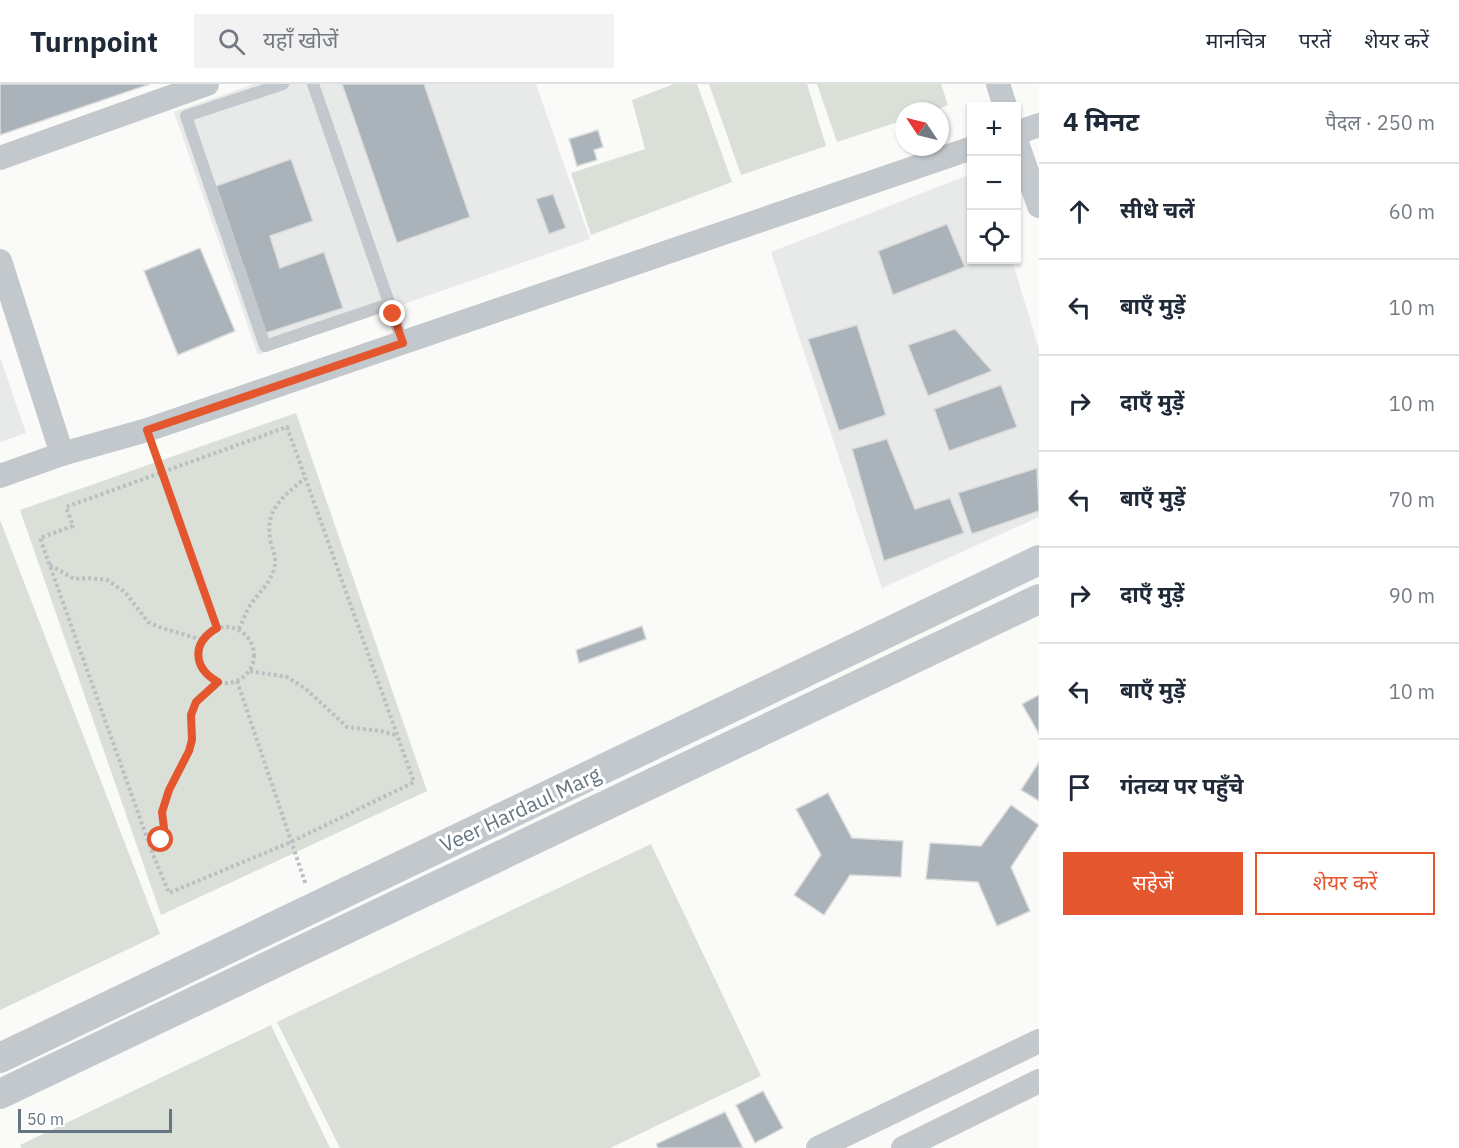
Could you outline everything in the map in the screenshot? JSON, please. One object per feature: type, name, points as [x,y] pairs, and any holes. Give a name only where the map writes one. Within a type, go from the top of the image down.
[{"type":"street","points":[[0,158],[182,88],[207,84]]},
{"type":"street","points":[[998,84],[1004,102]]},
{"type":"street","points":[[1021,132],[1039,125]]},
{"type":"street","points":[[0,476],[62,454],[147,430],[967,150]]},
{"type":"street","points":[[1021,152],[1039,206]]},
{"type":"street","points":[[0,261],[62,454]]},
{"type":"street","name":"Veer Hardaul Marg","points":[[0,1058],[1039,560]]},
{"type":"street","name":"Veer Hardaul Marg","points":[[0,1094],[1039,599]]},
{"type":"street","points":[[818,1148],[1039,1041]]},
{"type":"street","points":[[903,1148],[930,1142],[1039,1081]]},
{"type":"street","points":[[910,1103],[930,1142]]},
{"type":"lane","points":[[283,84],[186,116],[265,346],[389,304]]},
{"type":"lane","points":[[313,84],[403,343]]},
{"type":"path","points":[[287,428],[305,478],[414,782],[291,842],[169,893],[152,852],[40,538],[73,526],[66,507],[287,428]]},
{"type":"path","points":[[147,430],[217,628]]},
{"type":"path","points":[[239,629],[251,603],[267,584],[274,570],[276,557],[271,541],[273,508],[305,478]]},
{"type":"path","points":[[49,564],[74,579],[107,580],[125,592],[148,622],[202,640]]},
{"type":"path","points":[[228,626],[239,629],[249,636],[254,647],[255,659],[250,671],[237,681],[218,682],[207,676],[200,665],[198,652],[202,640],[217,628],[228,626]]},
{"type":"path","points":[[250,671],[287,677],[305,688],[347,728],[381,731],[396,735]]},
{"type":"path","points":[[237,681],[314,907]]},
{"type":"path","points":[[152,852],[161,840],[164,828],[162,812],[169,790],[189,751],[192,740],[191,715],[196,702],[218,682]]},
{"type":"shaded area","points":[[254,84],[536,84],[590,239],[258,355],[174,112]]},
{"type":"shaded area","points":[[674,84],[697,84],[732,182],[591,235],[571,173],[645,149],[632,100]]},
{"type":"shaded area","points":[[709,84],[807,84],[826,146],[741,175]]},
{"type":"shaded area","points":[[817,84],[941,84],[947,102],[895,102],[895,123],[837,142]]},
{"type":"shaded area","points":[[967,176],[967,264],[1013,264],[1039,349],[1039,517],[882,588],[771,252]]},
{"type":"shaded area","points":[[0,357],[26,433],[0,442]]},
{"type":"shaded area","points":[[296,413],[427,791],[161,915],[20,510]]},
{"type":"shaded area","points":[[0,520],[160,934],[0,1010]]},
{"type":"shaded area","points":[[651,844],[761,1076],[610,1148],[340,1148],[277,1022]]},
{"type":"shaded area","points":[[271,1025],[330,1148],[22,1148],[20,1145]]},
{"type":"building","points":[[0,84],[150,84],[0,135]]},
{"type":"building","points":[[342,84],[424,84],[470,217],[397,243]]},
{"type":"building","points":[[598,130],[603,147],[594,150],[597,160],[577,166],[569,139]]},
{"type":"building","points":[[291,159],[313,221],[270,236],[280,268],[324,252],[343,308],[266,333],[216,186]]},
{"type":"building","points":[[553,194],[566,228],[549,234],[536,199]]},
{"type":"building","points":[[947,224],[965,267],[893,295],[878,251]]},
{"type":"building","points":[[200,248],[235,331],[178,355],[144,271]]},
{"type":"building","points":[[857,325],[886,415],[839,431],[808,339]]},
{"type":"building","points":[[955,329],[992,371],[928,396],[908,345]]},
{"type":"building","points":[[1001,385],[1017,427],[949,451],[934,409]]},
{"type":"building","points":[[887,439],[915,509],[950,498],[964,533],[884,561],[852,449]]},
{"type":"building","points":[[1037,468],[1039,511],[972,534],[958,493]]},
{"type":"building","points":[[642,626],[646,639],[579,663],[576,650]]},
{"type":"building","points":[[1039,695],[1039,734],[1022,704]]},
{"type":"building","points":[[1039,762],[1039,801],[1021,790]]},
{"type":"building","points":[[828,793],[852,838],[903,841],[901,877],[850,875],[824,915],[794,895],[821,855],[796,809]]},
{"type":"building","points":[[1011,805],[1039,825],[1011,867],[1030,911],[997,926],[978,882],[926,879],[930,843],[981,846]]},
{"type":"building","points":[[763,1091],[783,1128],[755,1143],[736,1105]]},
{"type":"building","points":[[725,1112],[743,1148],[658,1148],[656,1144]]},
{"type":"route","points":[[161,840],[164,828],[162,812],[169,790],[189,751],[192,740],[191,715],[196,702],[218,682],[207,676],[200,665],[198,652],[202,640],[209,632],[217,628],[147,430],[403,343],[393,314]]}]
